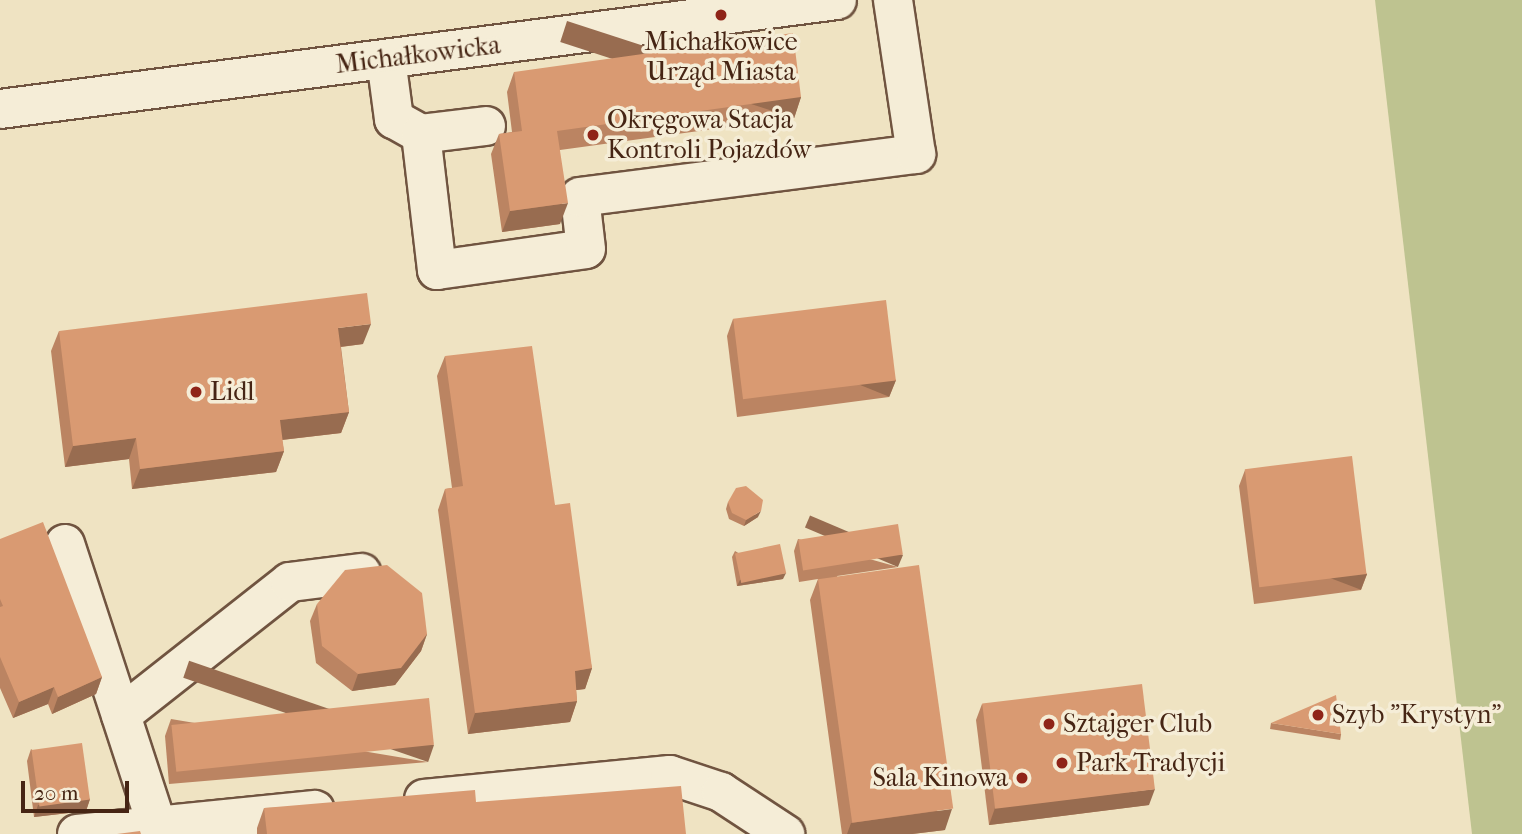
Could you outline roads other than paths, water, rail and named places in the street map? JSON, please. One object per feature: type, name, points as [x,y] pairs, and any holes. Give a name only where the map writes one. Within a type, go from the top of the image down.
[{"type":"street","name":"Michałkowicka","points":[[0,109],[386,59],[674,11],[837,0]]},
{"type":"street","points":[[421,134],[437,270],[586,249],[580,197],[916,155],[893,0]]},
{"type":"street","points":[[386,59],[394,119],[421,134],[486,126]]},
{"type":"street","points":[[65,544],[157,825]]},
{"type":"street","points":[[121,715],[290,582],[361,573]]},
{"type":"street","points":[[393,802],[670,775],[720,792],[785,834]]},
{"type":"street","points":[[77,834],[351,806]]},
{"type":"place","name":"Michałkowice Urząd Miasta","points":[[721,15]]},
{"type":"place","name":"Okręgowa Stacja Kontroli Pojazdów","points":[[593,135]]},
{"type":"place","name":"Lidl","points":[[196,392]]},
{"type":"place","name":"Szyb \"Krystyn\"","points":[[1318,715]]},
{"type":"place","name":"Sztajger Club","points":[[1049,724]]},
{"type":"place","name":"Park Tradycji","points":[[1062,763]]},
{"type":"place","name":"Sala Kinowa","points":[[1022,778]]}]
